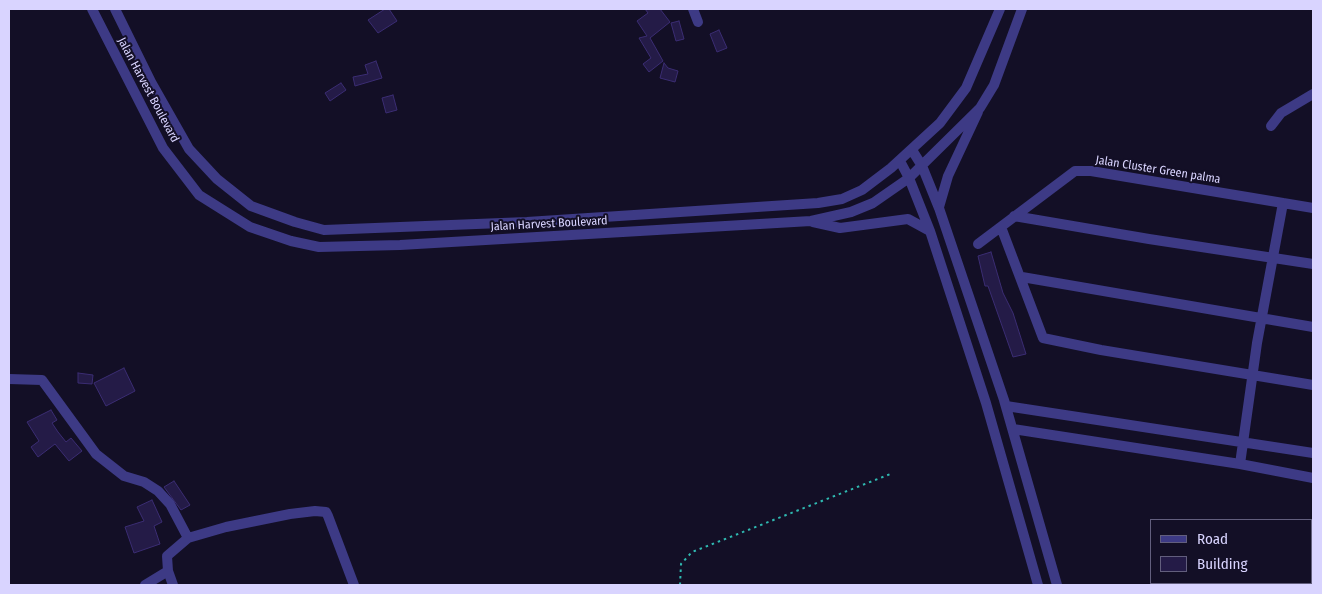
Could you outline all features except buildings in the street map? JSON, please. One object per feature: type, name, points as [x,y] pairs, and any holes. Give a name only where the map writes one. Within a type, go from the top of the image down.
[{"type":"street","name":"Jalan Harvest Boulevard","points":[[92,9],[163,148],[199,195],[250,227],[291,241],[319,247],[400,246],[811,221],[842,215],[873,203],[909,178],[980,108],[994,85],[1022,9]]},
{"type":"street","name":"Jalan Harvest Boulevard","points":[[115,9],[151,82],[188,149],[217,179],[251,206],[324,230],[527,222],[818,203],[842,199],[862,190],[900,161],[940,123],[966,88],[1000,9]]},
{"type":"street","points":[[693,9],[698,22]]},
{"type":"street","points":[[1271,126],[1281,113],[1313,94]]},
{"type":"street","points":[[939,208],[948,176],[980,108]]},
{"type":"street","points":[[912,150],[922,166],[939,208],[1006,406],[1057,585]]},
{"type":"street","points":[[900,161],[909,178],[930,231],[986,403],[1038,585]]},
{"type":"street","name":"Jalan Cluster Green palma","points":[[978,244],[1075,171],[1091,171],[1313,208]]},
{"type":"street","points":[[1241,454],[1262,319],[1283,203]]},
{"type":"street","points":[[1014,216],[1313,264]]},
{"type":"street","points":[[588,217],[590,234]]},
{"type":"street","points":[[811,221],[840,228],[908,219],[930,231]]},
{"type":"street","points":[[1001,227],[1022,277],[1040,334],[1051,341],[1313,385]]},
{"type":"street","points":[[1022,277],[1313,327]]},
{"type":"street","points":[[9,381],[42,380],[96,454],[124,476],[144,482],[158,491],[170,504],[188,538]]},
{"type":"street","points":[[1006,406],[1241,454],[1313,478]]},
{"type":"street","points":[[1013,430],[1241,454],[1313,453]]},
{"type":"street","points":[[172,585],[168,571],[167,556],[188,538],[226,527],[290,514],[326,512],[354,585]]},
{"type":"street","points":[[145,585],[168,571]]},
{"type":"path","points":[[680,585],[681,564],[692,552],[894,473]]}]
